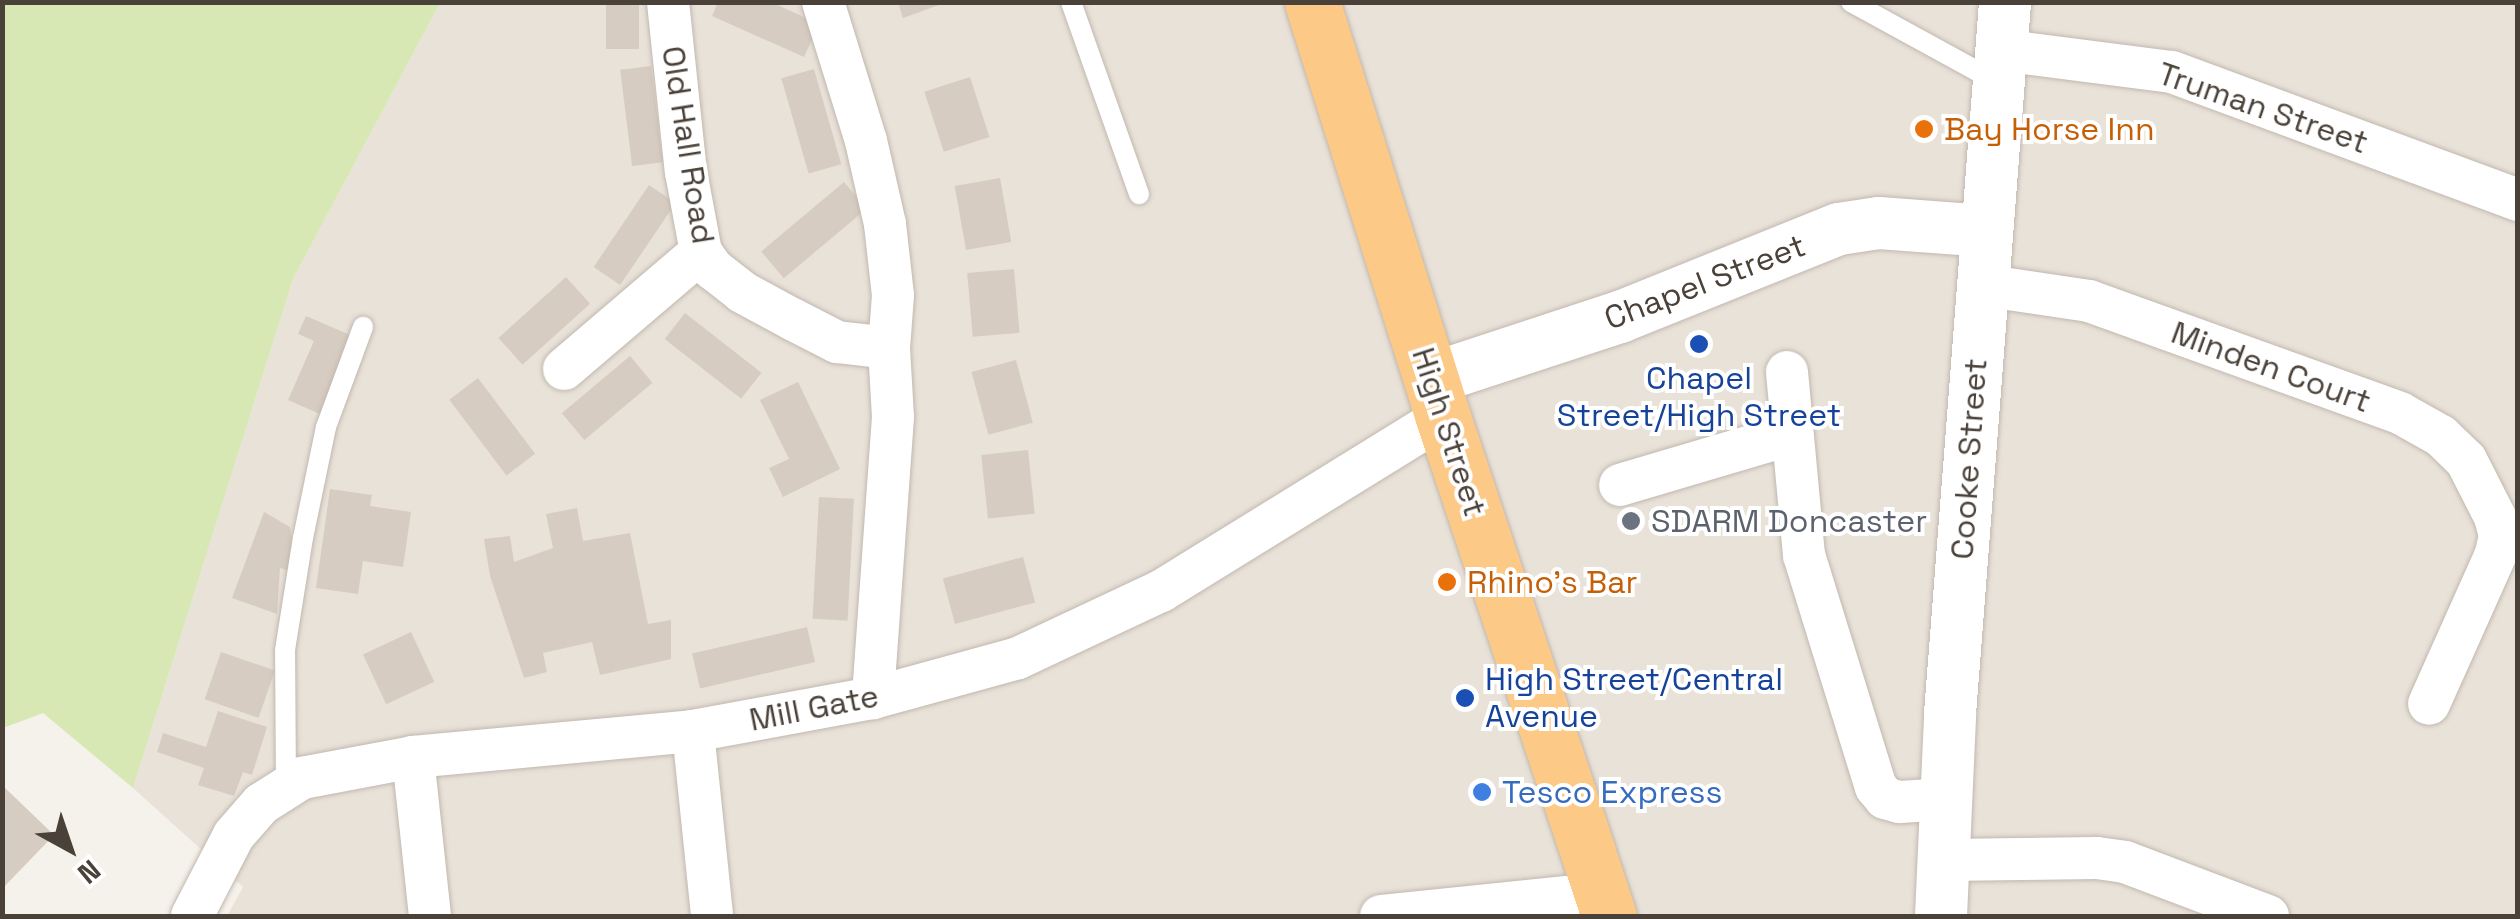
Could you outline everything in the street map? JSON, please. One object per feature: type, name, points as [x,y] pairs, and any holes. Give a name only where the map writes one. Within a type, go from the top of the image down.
[{"type":"highway","name":"High Street","points":[[1312,2],[1437,398],[1606,905]]},
{"type":"street","name":"Old Hall Road","points":[[668,2],[686,172],[701,252],[713,269],[742,292],[837,342],[889,348]]},
{"type":"street","points":[[824,2],[885,224],[894,295],[889,348],[893,417],[873,698]]},
{"type":"street","name":"Truman Street","points":[[2000,45],[2172,72],[2518,200]]},
{"type":"street","name":"Cooke Street","points":[[1941,916],[1984,230],[2000,45]]},
{"type":"street","name":"Chapel Street","points":[[1437,398],[1620,317],[1839,229],[1879,223],[1984,230]]},
{"type":"street","points":[[564,369],[701,252]]},
{"type":"street","name":"Minden Court","points":[[1982,285],[2090,301],[2400,413],[2440,436],[2466,460],[2495,516],[2509,534],[2496,554],[2430,704]]},
{"type":"street","points":[[1787,372],[1804,555],[1876,786],[1885,798],[1899,802],[1948,799]]},
{"type":"street","name":"Mill Gate","points":[[192,916],[234,835],[261,804],[302,778],[412,758],[693,731],[873,698],[1018,658],[1161,591],[1437,398]]},
{"type":"street","points":[[1620,484],[1792,434]]},
{"type":"street","points":[[693,731],[712,916]]},
{"type":"street","points":[[412,758],[430,916]]},
{"type":"street","points":[[1947,860],[2097,858],[2126,862],[2268,916]]},
{"type":"street","points":[[1381,916],[1606,905]]},
{"type":"lane","points":[[1071,2],[1139,194]]},
{"type":"lane","points":[[1851,2],[2000,45]]},
{"type":"lane","points":[[286,788],[285,650],[303,538],[326,427],[363,328]]},
{"type":"shaded area","points":[[440,3],[2517,3],[2517,916],[227,916],[243,887],[133,788],[293,279]]},
{"type":"green space","points":[[3,2],[440,3],[293,279],[133,788],[43,713],[3,728]]},
{"type":"building","points":[[606,2],[639,2],[639,49],[606,49]]},
{"type":"building","points":[[718,2],[771,2],[819,24],[804,57],[712,16]]},
{"type":"building","points":[[898,2],[938,2],[939,5],[903,18]]},
{"type":"building","points":[[651,66],[663,162],[632,166],[620,70]]},
{"type":"building","points":[[814,69],[841,164],[809,174],[781,78]]},
{"type":"building","points":[[970,77],[989,137],[944,152],[924,92]]},
{"type":"building","points":[[1000,178],[1011,242],[966,250],[955,186]]},
{"type":"building","points":[[844,182],[866,209],[784,278],[761,251]]},
{"type":"building","points":[[649,185],[676,203],[620,285],[594,267]]},
{"type":"building","points":[[1014,269],[1020,333],[973,337],[967,273]]},
{"type":"building","points":[[566,277],[590,304],[522,365],[498,338]]},
{"type":"building","points":[[685,313],[761,373],[741,399],[665,339]]},
{"type":"building","points":[[306,316],[357,338],[322,415],[288,400],[314,341],[298,334]]},
{"type":"building","points":[[630,356],[652,383],[584,440],[562,413]]},
{"type":"building","points":[[1016,360],[1033,423],[988,435],[972,372]]},
{"type":"building","points":[[478,378],[535,454],[506,476],[449,400]]},
{"type":"building","points":[[798,382],[840,469],[783,497],[769,468],[789,459],[760,400]]},
{"type":"building","points":[[1028,450],[1035,514],[988,519],[981,455]]},
{"type":"building","points":[[330,489],[372,495],[370,506],[411,512],[403,567],[363,561],[358,594],[316,588]]},
{"type":"building","points":[[819,497],[854,499],[848,621],[813,619]]},
{"type":"building","points":[[577,508],[583,541],[630,533],[648,624],[671,620],[671,659],[600,675],[592,642],[543,653],[547,672],[524,678],[490,576],[484,539],[510,536],[514,562],[553,548],[546,514]]},
{"type":"building","points":[[264,512],[290,527],[296,573],[280,568],[277,614],[232,598]]},
{"type":"building","points":[[1023,557],[1035,602],[955,624],[943,578]]},
{"type":"building","points":[[807,627],[815,662],[700,689],[692,654]]},
{"type":"building","points":[[411,632],[434,682],[386,704],[363,654]]},
{"type":"building","points":[[221,652],[275,671],[259,718],[205,699]]},
{"type":"building","points":[[218,711],[267,727],[252,775],[243,772],[234,796],[198,785],[204,768],[157,752],[163,733],[206,747]]},
{"type":"building","points":[[2,785],[54,835],[2,889]]},
{"type":"place","name":"Bay Horse Inn","points":[[1924,129]]},
{"type":"place","name":"Chapel Street/High Street","points":[[1699,344]]},
{"type":"place","name":"SDARM Doncaster","points":[[1631,521]]},
{"type":"place","name":"Rhino's Bar","points":[[1447,582]]},
{"type":"place","name":"High Street/Central Avenue","points":[[1465,698]]},
{"type":"place","name":"Tesco Express","points":[[1482,792]]}]
